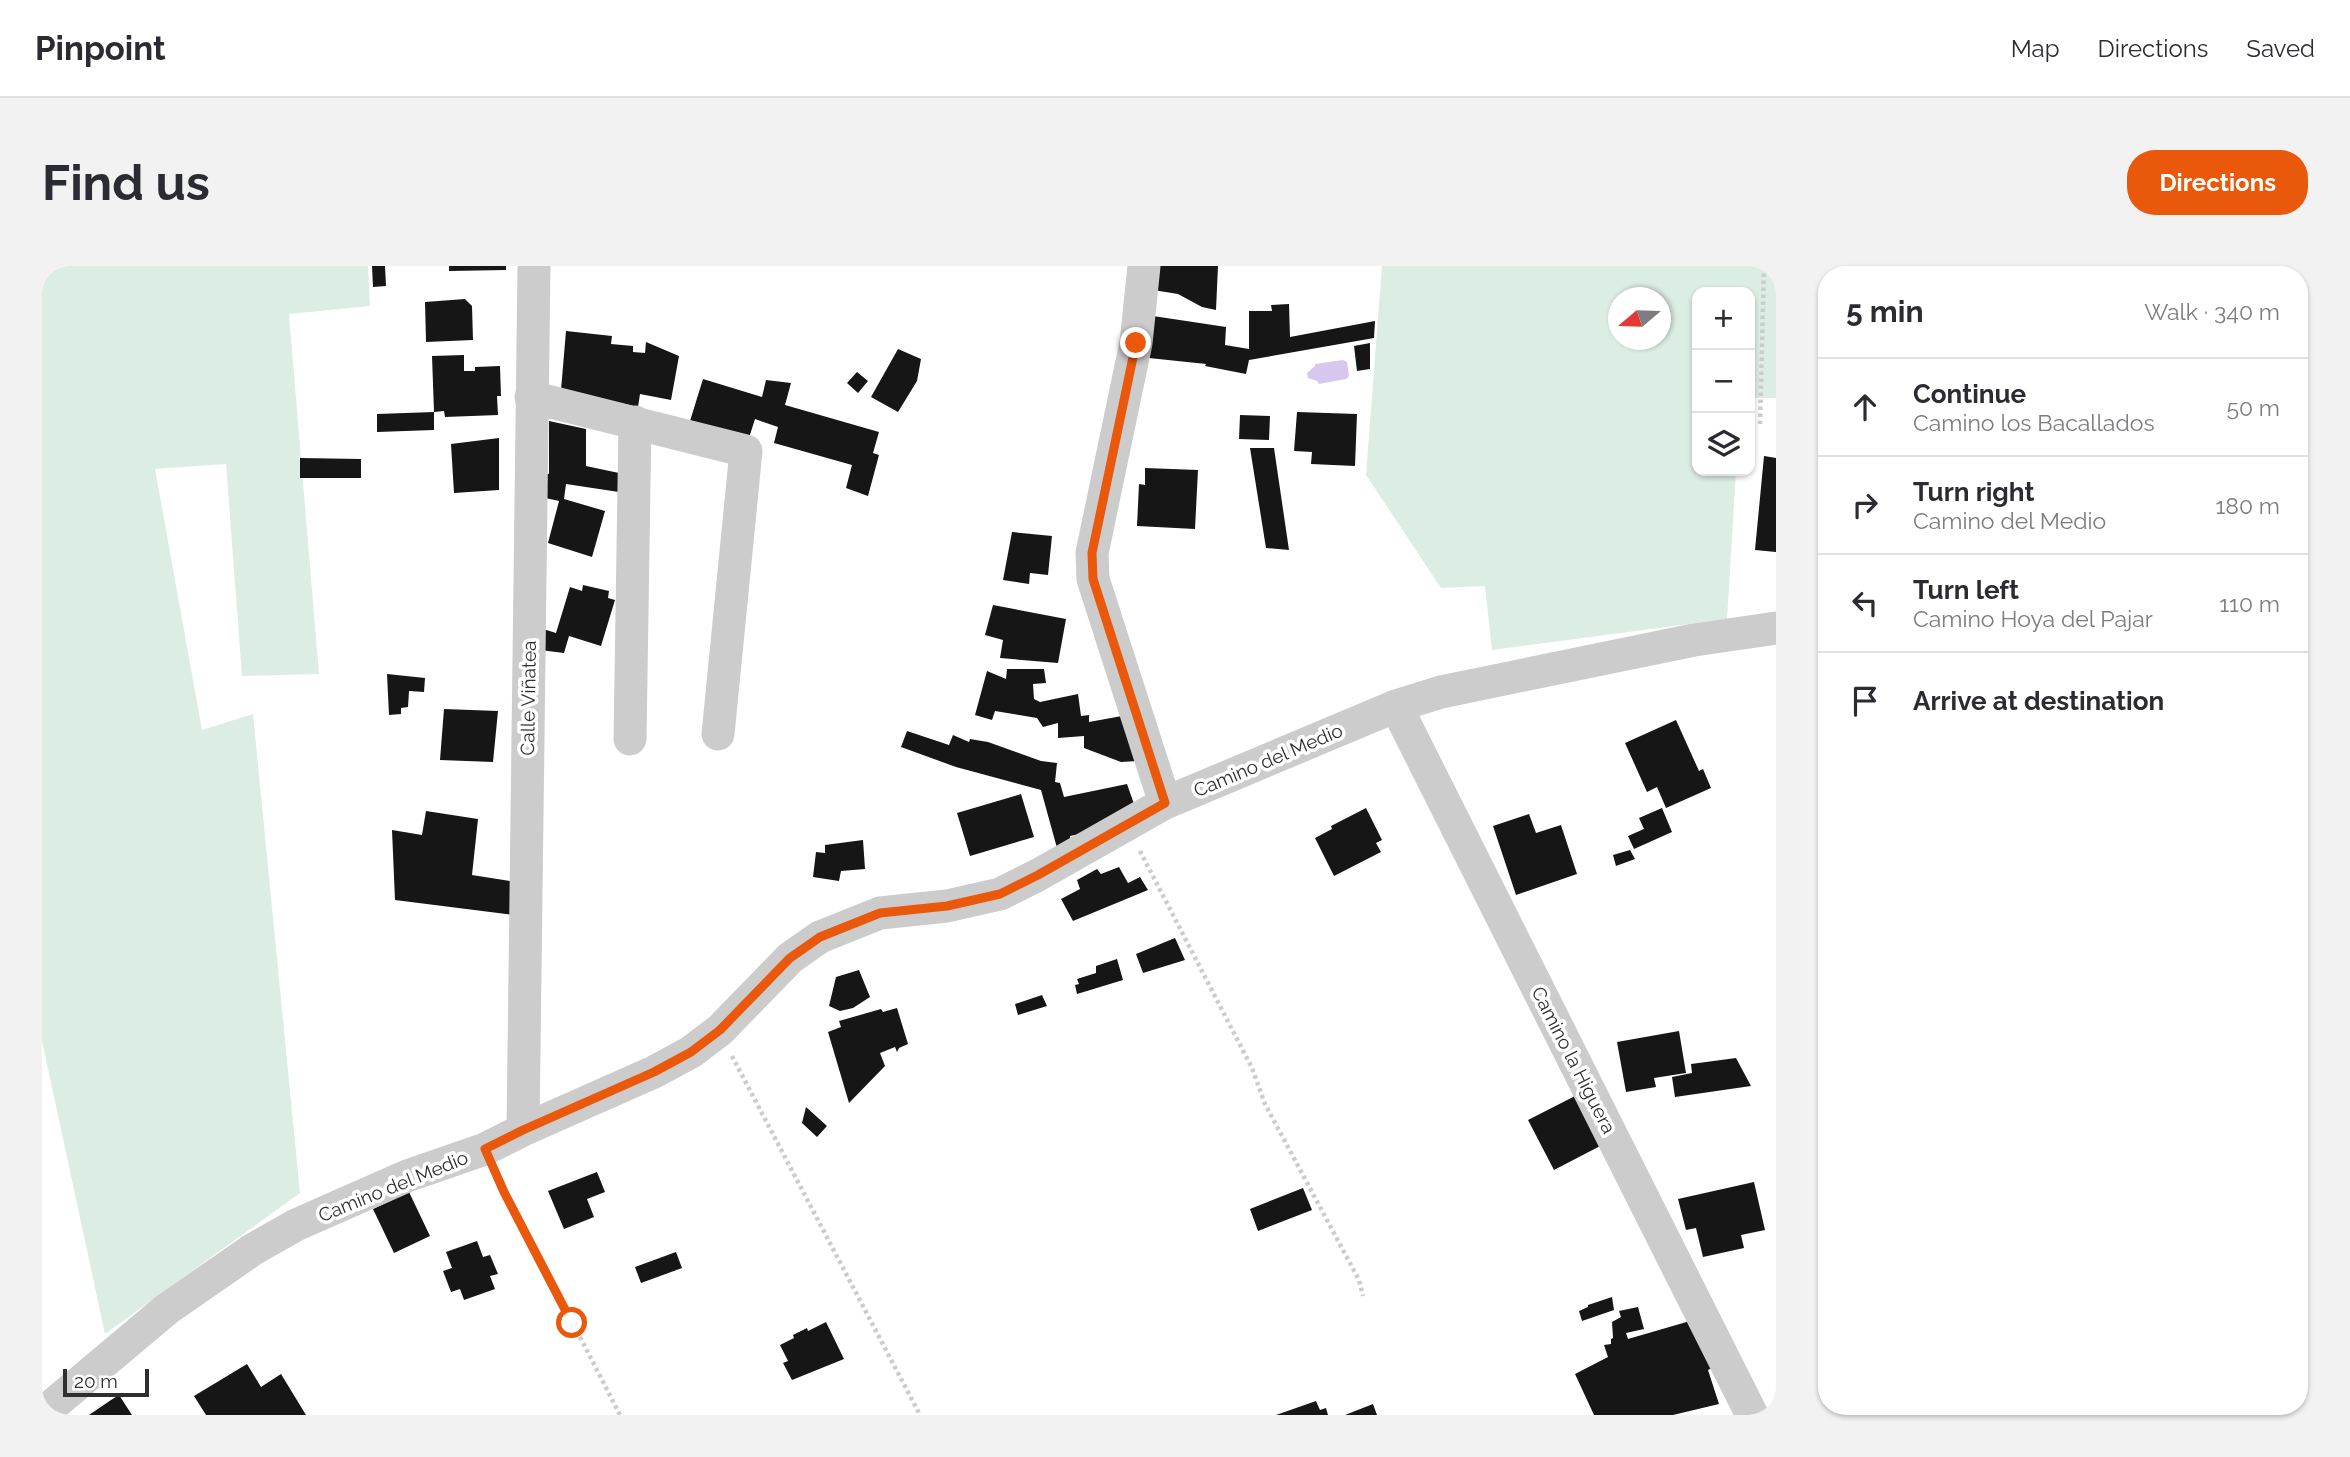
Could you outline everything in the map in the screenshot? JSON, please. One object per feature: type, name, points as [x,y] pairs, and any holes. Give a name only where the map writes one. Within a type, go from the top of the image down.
[{"type":"street","name":"Calle Viñatea","points":[[523,1130],[534,266]]},
{"type":"street","points":[[1144,266],[1136,343],[1092,553],[1093,579],[1165,803]]},
{"type":"street","points":[[531,397],[746,451],[718,734]]},
{"type":"street","points":[[630,739],[635,422]]},
{"type":"street","name":"Camino del Medio","points":[[42,1414],[167,1309],[252,1250],[296,1225],[407,1177],[485,1149],[654,1072],[691,1052],[720,1030],[790,958],[820,937],[880,913],[947,906],[1000,894],[1165,803],[1396,706],[1441,692],[1681,643],[1776,628]]},
{"type":"street","name":"Camino la Higuera","points":[[1396,706],[1752,1415]]},
{"type":"path","points":[[1760,424],[1764,266]]},
{"type":"path","points":[[1126,826],[1252,1068],[1265,1104],[1359,1280],[1363,1296]]},
{"type":"path","points":[[720,1030],[920,1415]]},
{"type":"path","points":[[485,1149],[504,1192],[620,1415]]},
{"type":"shaded area","points":[[42,266],[368,266],[370,306],[289,314],[319,674],[242,676],[226,464],[155,469],[202,730],[253,714],[300,1193],[105,1334],[42,1041]]},
{"type":"shaded area","points":[[1382,266],[1776,266],[1776,398],[1755,398],[1755,287],[1692,287],[1692,476],[1736,476],[1727,619],[1492,650],[1485,586],[1441,588],[1366,475]]},
{"type":"shaded area","points":[[1343,360],[1347,362],[1349,376],[1346,379],[1319,384],[1308,378],[1307,373],[1315,364]]},
{"type":"building","points":[[372,266],[385,266],[386,286],[373,287]]},
{"type":"building","points":[[449,266],[506,266],[506,270],[449,271]]},
{"type":"building","points":[[1153,266],[1218,266],[1216,310],[1202,307],[1178,294],[1153,290]]},
{"type":"building","points":[[465,299],[472,306],[473,340],[426,342],[425,302]]},
{"type":"building","points":[[1289,304],[1290,337],[1375,321],[1374,338],[1249,360],[1246,374],[1205,366],[1206,364],[1149,358],[1153,316],[1226,327],[1225,345],[1249,349],[1249,311],[1272,311],[1271,305]]},
{"type":"building","points":[[566,331],[612,336],[611,344],[633,346],[633,352],[645,353],[646,342],[679,356],[671,400],[640,394],[638,407],[561,390]]},
{"type":"building","points":[[1370,343],[1370,369],[1357,371],[1354,346]]},
{"type":"building","points":[[898,349],[921,359],[917,381],[898,412],[871,397]]},
{"type":"building","points":[[464,355],[464,371],[475,371],[475,367],[500,366],[501,396],[497,396],[498,415],[445,417],[444,411],[434,412],[432,356]]},
{"type":"building","points":[[857,372],[868,381],[858,393],[847,383]]},
{"type":"building","points":[[703,379],[762,397],[766,380],[791,383],[785,405],[879,432],[873,453],[879,455],[868,496],[846,488],[852,465],[774,443],[778,427],[755,419],[748,441],[690,421]]},
{"type":"building","points":[[434,412],[434,430],[377,432],[377,414]]},
{"type":"building","points":[[1297,412],[1357,414],[1355,466],[1311,464],[1312,452],[1294,451]]},
{"type":"building","points":[[1240,415],[1270,416],[1269,440],[1239,439]]},
{"type":"building","points":[[549,421],[586,429],[586,466],[619,473],[619,492],[566,484],[564,499],[605,511],[592,557],[548,543],[559,501],[541,497],[542,472],[549,474]]},
{"type":"building","points":[[499,438],[499,490],[454,493],[451,444]]},
{"type":"building","points":[[1250,448],[1274,448],[1289,550],[1266,548]]},
{"type":"building","points":[[1764,456],[1776,458],[1776,552],[1755,550]]},
{"type":"building","points":[[300,458],[361,459],[361,478],[300,478]]},
{"type":"building","points":[[1145,468],[1198,470],[1195,529],[1137,526],[1139,484],[1145,485]]},
{"type":"building","points":[[1012,532],[1052,536],[1048,575],[1030,573],[1029,584],[1003,580]]},
{"type":"building","points":[[583,585],[609,591],[608,598],[615,600],[601,646],[569,636],[564,653],[540,650],[540,628],[556,633],[570,587],[582,591]]},
{"type":"building","points":[[993,605],[1066,619],[1058,663],[1000,658],[1003,640],[985,635]]},
{"type":"building","points":[[1007,669],[1044,669],[1046,683],[1033,684],[1034,699],[1040,702],[1078,694],[1081,716],[1089,715],[1089,722],[1122,716],[1137,761],[1121,762],[1084,748],[1084,736],[1058,738],[1058,723],[1043,727],[1037,718],[995,711],[992,720],[975,715],[987,671],[1006,679]]},
{"type":"building","points":[[387,674],[425,678],[424,692],[409,691],[408,707],[401,708],[401,714],[389,715]]},
{"type":"building","points":[[444,709],[498,711],[493,762],[440,760]]},
{"type":"building","points":[[1676,720],[1699,771],[1703,769],[1711,788],[1666,808],[1657,787],[1647,792],[1625,743]]},
{"type":"building","points":[[907,731],[949,745],[953,735],[969,742],[970,739],[988,742],[1041,761],[1057,763],[1055,782],[1060,783],[1064,797],[1127,784],[1134,804],[1099,830],[1070,836],[1071,844],[1057,848],[1041,790],[956,767],[901,747]]},
{"type":"building","points":[[1021,794],[1034,837],[970,856],[957,813]]},
{"type":"building","points":[[1366,808],[1382,840],[1376,843],[1381,852],[1334,876],[1315,838],[1332,829],[1331,826]]},
{"type":"building","points":[[1662,808],[1672,832],[1634,849],[1628,836],[1644,829],[1639,818]]},
{"type":"building","points":[[426,811],[478,819],[472,875],[516,882],[515,915],[395,900],[392,830],[422,835]]},
{"type":"building","points":[[1529,814],[1536,833],[1561,825],[1577,874],[1516,895],[1493,826]]},
{"type":"building","points":[[863,840],[865,869],[841,871],[839,881],[813,877],[816,852],[825,853],[825,845]]},
{"type":"building","points":[[1630,850],[1635,859],[1616,866],[1613,855]]},
{"type":"building","points":[[1119,867],[1128,883],[1140,877],[1148,890],[1073,921],[1061,899],[1080,889],[1077,880],[1097,869],[1101,874]]},
{"type":"building","points":[[1175,938],[1185,960],[1143,973],[1136,954]]},
{"type":"building","points":[[1117,959],[1123,980],[1077,994],[1077,979],[1096,973],[1096,966]]},
{"type":"building","points":[[859,970],[870,997],[853,1008],[840,1011],[829,1006],[836,977]]},
{"type":"building","points":[[1042,995],[1047,1006],[1018,1015],[1015,1004]]},
{"type":"building","points":[[897,1008],[908,1044],[897,1052],[895,1047],[880,1053],[885,1066],[849,1103],[828,1032],[841,1027],[839,1021],[881,1009],[883,1012]]},
{"type":"building","points":[[1679,1031],[1686,1073],[1654,1078],[1656,1087],[1626,1092],[1617,1042]]},
{"type":"building","points":[[1736,1058],[1751,1086],[1675,1097],[1672,1077],[1692,1073],[1691,1064]]},
{"type":"building","points":[[1579,1094],[1604,1144],[1554,1170],[1528,1120]]},
{"type":"building","points":[[806,1107],[827,1126],[817,1137],[802,1123]]},
{"type":"building","points":[[597,1172],[605,1192],[587,1199],[594,1217],[564,1229],[548,1191]]},
{"type":"building","points":[[1754,1182],[1765,1230],[1741,1235],[1744,1248],[1703,1257],[1696,1228],[1686,1230],[1678,1199]]},
{"type":"building","points":[[1303,1188],[1312,1210],[1258,1231],[1250,1209]]},
{"type":"building","points":[[409,1192],[430,1236],[394,1253],[373,1209]]},
{"type":"building","points":[[477,1241],[483,1257],[490,1255],[498,1274],[490,1276],[495,1289],[464,1300],[460,1289],[451,1292],[443,1271],[452,1268],[446,1252]]},
{"type":"building","points":[[676,1252],[682,1268],[641,1283],[635,1267]]},
{"type":"building","points":[[1612,1297],[1614,1310],[1582,1321],[1579,1311]]},
{"type":"building","points":[[1638,1307],[1644,1329],[1626,1333],[1628,1339],[1690,1321],[1714,1367],[1708,1370],[1719,1404],[1673,1415],[1594,1415],[1575,1374],[1608,1357],[1604,1345],[1611,1344],[1612,1322],[1621,1317],[1619,1311]]},
{"type":"building","points":[[826,1322],[844,1359],[792,1380],[783,1363],[788,1361],[780,1345],[807,1328],[808,1331]]},
{"type":"building","points":[[247,1364],[261,1387],[281,1374],[306,1415],[206,1415],[194,1396]]},
{"type":"building","points":[[119,1395],[132,1415],[89,1415],[111,1400]]},
{"type":"building","points":[[1316,1401],[1320,1410],[1326,1408],[1328,1415],[1276,1415]]},
{"type":"building","points":[[1373,1404],[1377,1415],[1345,1415]]},
{"type":"route","points":[[572,1323],[504,1192],[485,1149],[654,1072],[691,1052],[720,1030],[790,958],[820,937],[880,913],[947,906],[1000,894],[1165,803],[1093,579],[1092,553],[1136,343]]}]
